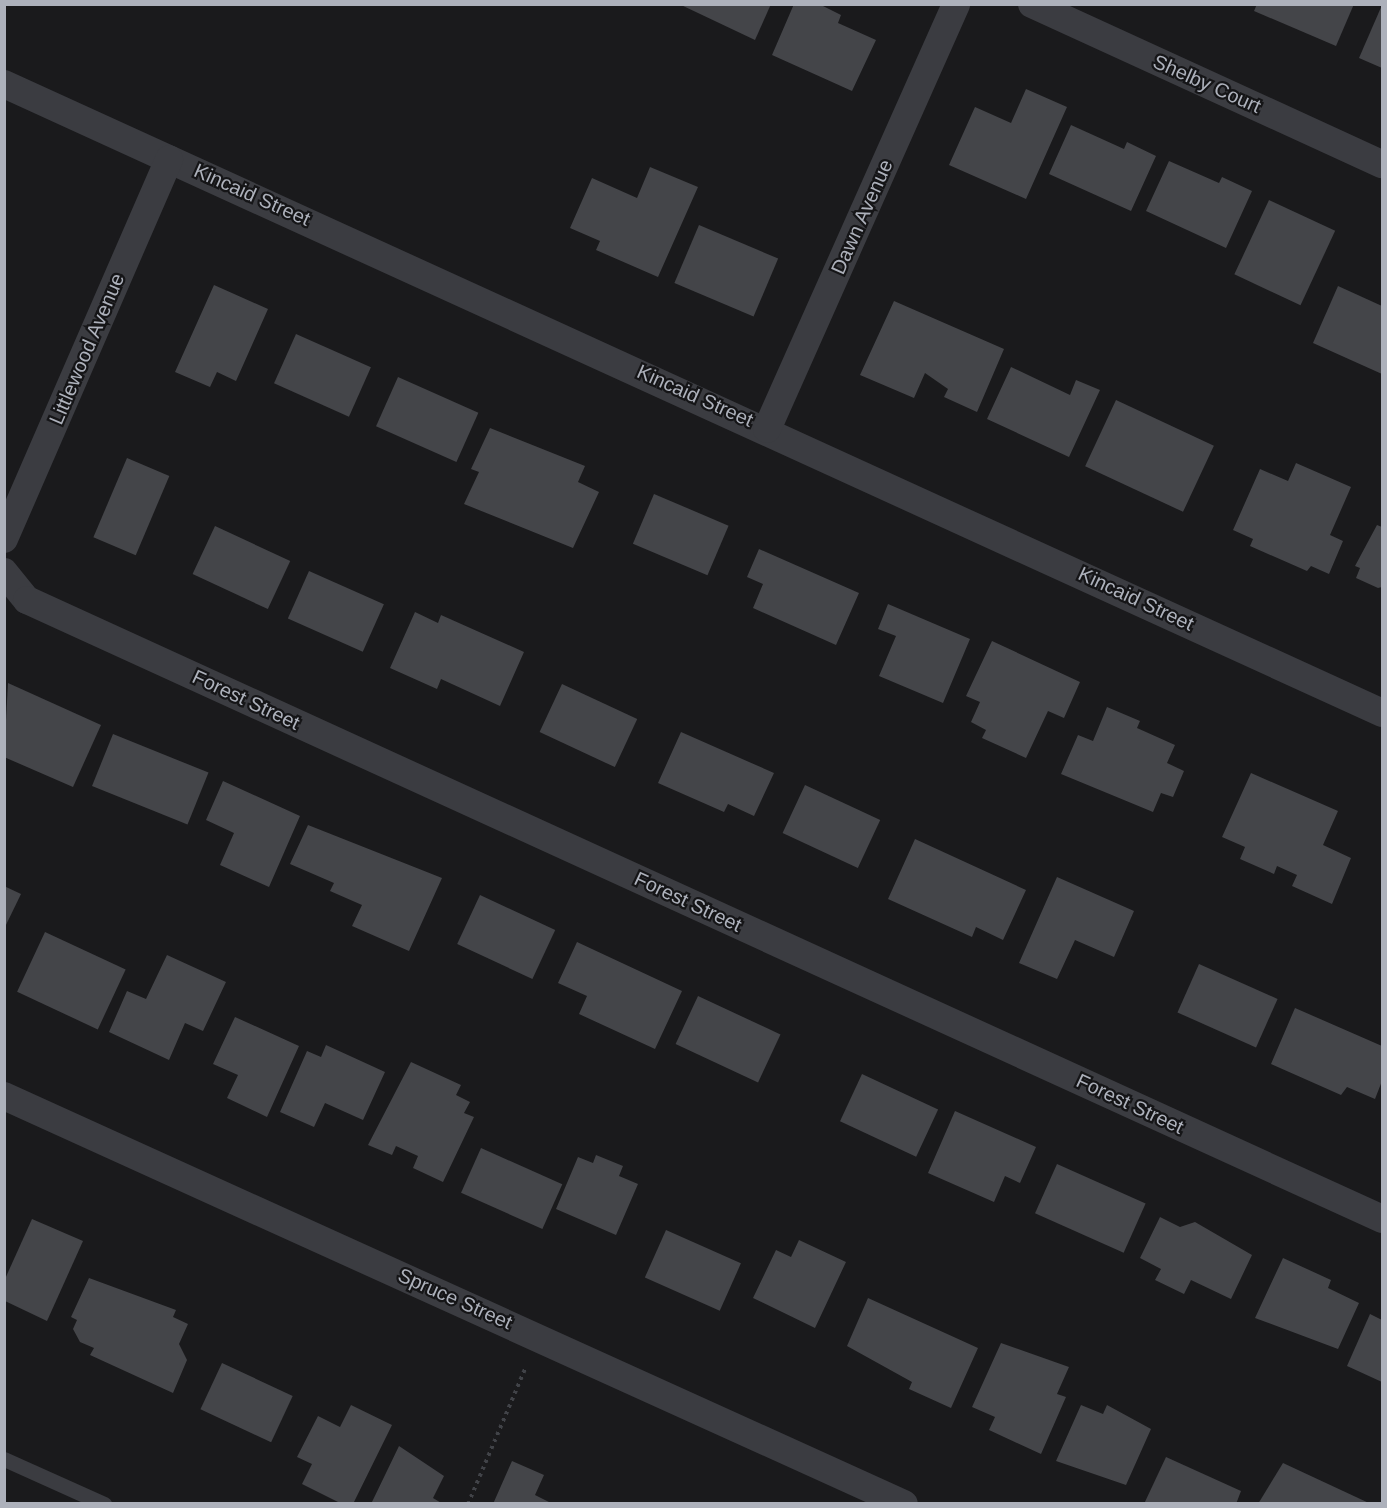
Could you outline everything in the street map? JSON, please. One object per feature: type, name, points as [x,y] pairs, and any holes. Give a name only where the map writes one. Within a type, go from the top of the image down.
[{"type":"street","name":"Dawn Avenue","points":[[767,429],[956,4]]},
{"type":"street","name":"Shelby Court","points":[[1032,4],[1383,164]]},
{"type":"street","name":"Kincaid Street","points":[[4,84],[767,429],[1383,713]]},
{"type":"street","name":"Littlewood Avenue","points":[[4,539],[169,159]]},
{"type":"street","name":"Forest Street","points":[[4,572],[27,600],[1383,1219]]},
{"type":"street","name":"Spruce Street","points":[[4,1096],[904,1503]]},
{"type":"lane","points":[[4,1459],[104,1503]]},
{"type":"path","points":[[468,1503],[538,1337]]},
{"type":"building","points":[[679,4],[771,4],[755,40]]},
{"type":"building","points":[[794,4],[819,4],[841,15],[838,23],[876,40],[852,91],[772,55]]},
{"type":"building","points":[[1257,4],[1354,4],[1336,46],[1254,11]]},
{"type":"building","points":[[1382,5],[1382,68],[1359,58]]},
{"type":"building","points":[[1026,89],[1067,107],[1026,199],[949,165],[975,107],[1011,123]]},
{"type":"building","points":[[1071,125],[1124,149],[1127,142],[1156,156],[1131,211],[1049,174]]},
{"type":"building","points":[[1169,161],[1219,183],[1222,177],[1252,191],[1226,248],[1146,211]]},
{"type":"building","points":[[650,167],[698,187],[658,277],[596,250],[600,241],[570,228],[592,178],[637,198]]},
{"type":"building","points":[[1269,200],[1335,231],[1301,305],[1234,274]]},
{"type":"building","points":[[699,225],[778,259],[754,317],[674,283]]},
{"type":"building","points":[[214,285],[268,309],[236,381],[217,372],[210,387],[175,372]]},
{"type":"building","points":[[1338,286],[1382,306],[1382,374],[1313,343]]},
{"type":"building","points":[[894,301],[1004,349],[977,412],[944,397],[948,389],[925,373],[914,398],[860,375]]},
{"type":"building","points":[[296,334],[371,367],[349,417],[274,383]]},
{"type":"building","points":[[1011,367],[1070,395],[1076,380],[1100,390],[1069,457],[987,419]]},
{"type":"building","points":[[398,377],[478,413],[456,462],[376,426]]},
{"type":"building","points":[[1116,400],[1214,446],[1183,512],[1085,466]]},
{"type":"building","points":[[490,428],[585,466],[578,482],[599,492],[573,548],[464,504],[479,472],[471,469]]},
{"type":"building","points":[[127,458],[169,476],[136,555],[93,537]]},
{"type":"building","points":[[1296,463],[1351,487],[1330,535],[1343,541],[1329,574],[1311,566],[1307,571],[1250,546],[1253,539],[1233,530],[1260,469],[1288,481]]},
{"type":"building","points":[[654,494],[729,526],[707,575],[633,544]]},
{"type":"building","points":[[1377,525],[1382,527],[1382,587],[1378,588],[1356,578],[1360,568],[1355,566]]},
{"type":"building","points":[[215,526],[290,561],[268,609],[193,574]]},
{"type":"building","points":[[759,549],[859,593],[836,645],[753,608],[763,584],[747,577]]},
{"type":"building","points":[[309,571],[384,604],[363,652],[288,619]]},
{"type":"building","points":[[888,604],[970,639],[943,703],[879,676],[896,636],[878,629]]},
{"type":"building","points":[[415,612],[438,623],[441,615],[524,652],[500,706],[441,679],[437,689],[390,668]]},
{"type":"building","points":[[992,641],[1080,682],[1064,718],[1048,711],[1026,758],[982,738],[986,730],[971,722],[980,702],[966,696]]},
{"type":"building","points":[[8,683],[101,725],[73,787],[4,757]]},
{"type":"building","points":[[562,684],[637,719],[615,767],[540,732]]},
{"type":"building","points":[[1107,707],[1140,721],[1137,728],[1175,745],[1167,763],[1184,771],[1173,797],[1161,793],[1153,812],[1061,774],[1078,735],[1093,741]]},
{"type":"building","points":[[681,732],[774,773],[754,816],[728,804],[724,812],[658,783]]},
{"type":"building","points":[[113,734],[208,773],[188,825],[92,786]]},
{"type":"building","points":[[1251,773],[1338,811],[1323,845],[1351,858],[1332,904],[1292,886],[1297,875],[1277,866],[1274,874],[1240,859],[1245,847],[1222,837]]},
{"type":"building","points":[[223,781],[300,816],[269,887],[220,865],[234,833],[206,820]]},
{"type":"building","points":[[805,785],[880,820],[858,868],[783,833]]},
{"type":"building","points":[[308,825],[442,878],[409,951],[352,926],[362,905],[330,891],[334,883],[290,864]]},
{"type":"building","points":[[915,839],[1026,890],[1003,940],[976,927],[972,937],[888,899]]},
{"type":"building","points":[[1057,877],[1134,911],[1114,957],[1075,940],[1057,979],[1019,963]]},
{"type":"building","points":[[4,886],[21,894],[4,929]]},
{"type":"building","points":[[480,895],[555,930],[532,979],[457,944]]},
{"type":"building","points":[[45,932],[126,970],[98,1029],[17,992]]},
{"type":"building","points":[[577,942],[682,991],[655,1049],[579,1014],[587,996],[558,983]]},
{"type":"building","points":[[167,955],[226,982],[203,1031],[185,1023],[169,1060],[109,1032],[127,991],[146,999]]},
{"type":"building","points":[[1199,964],[1278,999],[1256,1047],[1177,1012]]},
{"type":"building","points":[[698,996],[780,1034],[758,1082],[676,1044]]},
{"type":"building","points":[[1295,1008],[1382,1046],[1382,1081],[1375,1099],[1347,1087],[1341,1095],[1271,1064]]},
{"type":"building","points":[[235,1017],[299,1046],[267,1117],[227,1098],[238,1075],[213,1064]]},
{"type":"building","points":[[326,1045],[385,1072],[363,1120],[325,1103],[314,1127],[280,1112],[307,1051],[321,1057]]},
{"type":"building","points":[[411,1062],[461,1085],[456,1095],[470,1102],[464,1113],[474,1117],[443,1182],[413,1168],[418,1156],[396,1146],[392,1155],[368,1145]]},
{"type":"building","points":[[862,1074],[938,1109],[916,1157],[840,1121]]},
{"type":"building","points":[[955,1111],[1036,1147],[1020,1183],[1005,1176],[994,1202],[928,1173]]},
{"type":"building","points":[[481,1148],[562,1184],[542,1229],[461,1193]]},
{"type":"building","points":[[596,1155],[623,1166],[619,1176],[638,1184],[616,1235],[556,1209],[578,1157],[593,1163]]},
{"type":"building","points":[[1057,1164],[1146,1203],[1124,1253],[1035,1213]]},
{"type":"building","points":[[1160,1217],[1180,1227],[1195,1222],[1252,1255],[1231,1299],[1191,1280],[1184,1294],[1155,1280],[1161,1269],[1140,1258]]},
{"type":"building","points":[[32,1219],[83,1241],[47,1321],[5,1301],[5,1279]]},
{"type":"building","points":[[666,1230],[741,1263],[720,1311],[645,1278]]},
{"type":"building","points":[[799,1240],[846,1262],[815,1328],[753,1298],[776,1250],[791,1257]]},
{"type":"building","points":[[1283,1258],[1331,1280],[1328,1288],[1359,1303],[1338,1349],[1255,1318]]},
{"type":"building","points":[[89,1278],[176,1310],[173,1317],[188,1324],[179,1344],[187,1360],[173,1393],[90,1355],[94,1348],[80,1342],[73,1329],[77,1320],[71,1317]]},
{"type":"building","points":[[868,1298],[978,1348],[951,1408],[909,1389],[912,1382],[847,1346]]},
{"type":"building","points":[[1370,1314],[1382,1320],[1382,1382],[1347,1366]]},
{"type":"building","points":[[1001,1343],[1069,1367],[1057,1394],[1066,1397],[1041,1454],[989,1430],[995,1417],[972,1407]]},
{"type":"building","points":[[222,1363],[293,1396],[271,1442],[200,1409]]},
{"type":"building","points":[[351,1405],[392,1425],[353,1504],[342,1504],[302,1484],[312,1464],[297,1457],[318,1416],[340,1427]]},
{"type":"building","points":[[1081,1405],[1103,1414],[1107,1405],[1151,1429],[1126,1485],[1056,1461]]},
{"type":"building","points":[[399,1446],[444,1476],[433,1498],[443,1504],[371,1504]]},
{"type":"building","points":[[1166,1457],[1241,1491],[1236,1504],[1144,1504]]},
{"type":"building","points":[[512,1461],[544,1475],[535,1495],[553,1504],[493,1504]]},
{"type":"building","points":[[1283,1463],[1371,1504],[1258,1504]]}]
